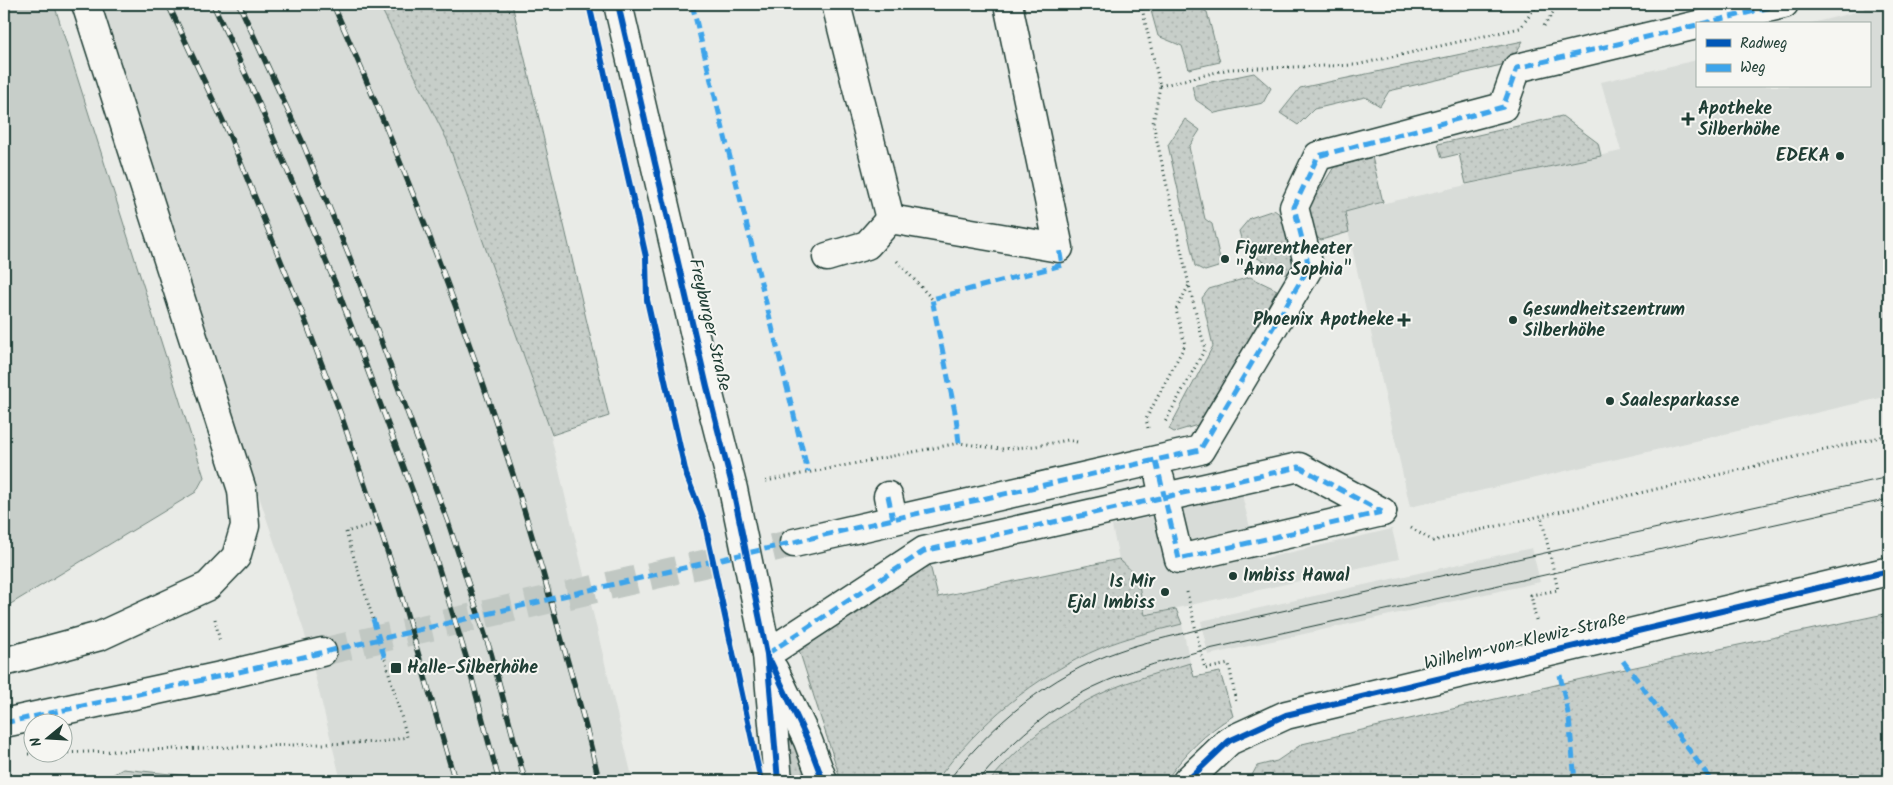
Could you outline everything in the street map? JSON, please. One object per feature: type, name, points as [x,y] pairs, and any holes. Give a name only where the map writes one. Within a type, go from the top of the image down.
[{"type":"street","points":[[4,662],[100,636],[208,586],[236,557],[245,526],[242,490],[86,4]]},
{"type":"street","name":"Freyburger Straße","points":[[618,4],[707,387],[733,489],[767,654],[778,781]]},
{"type":"street","points":[[836,4],[882,227]]},
{"type":"street","points":[[882,227],[1059,248],[1008,4]]},
{"type":"street","points":[[1709,22],[1784,4]]},
{"type":"street","points":[[794,543],[890,508],[1156,461],[1200,450],[1309,267],[1294,207],[1318,156],[1503,107],[1517,68],[1696,25]]},
{"type":"street","points":[[827,257],[867,244],[882,227]]},
{"type":"street","points":[[1156,461],[1179,559],[1382,512]]},
{"type":"street","points":[[767,654],[924,552],[1299,467],[1382,512]]},
{"type":"street","name":"Wilhelm-von-Klewiz-Straße","points":[[1187,781],[1229,740],[1286,715],[1889,571]]},
{"type":"street","points":[[4,723],[226,675],[322,652]]},
{"type":"street","name":"Freyburger Straße","points":[[767,654],[808,741],[822,781]]},
{"type":"path","points":[[1141,4],[1160,86],[1153,123],[1205,349],[1162,427],[1156,461]]},
{"type":"path","points":[[1160,86],[1229,70],[1356,65],[1520,28],[1538,4]]},
{"type":"path","points":[[882,227],[932,299]]},
{"type":"path","points":[[1146,419],[1185,345],[1176,310],[1189,285]]},
{"type":"path","points":[[1382,512],[1433,541],[1889,435]]},
{"type":"path","points":[[733,489],[808,472],[959,443],[1001,449],[1036,446],[1068,440],[1078,442]]},
{"type":"path","points":[[1541,516],[1558,590],[1530,595],[1544,653]]},
{"type":"path","points":[[370,525],[346,532],[373,619]]},
{"type":"path","points":[[1179,559],[1205,669],[1229,664],[1238,711],[1229,740]]},
{"type":"path","points":[[72,752],[381,742],[406,737],[385,659]]},
{"type":"shaded area","points":[[4,4],[54,4],[204,477],[196,492],[4,608]]},
{"type":"shaded area","points":[[95,4],[379,4],[447,140],[548,424],[633,781],[341,781],[304,631]]},
{"type":"shaded area","points":[[379,4],[512,4],[609,416],[552,435],[447,140]]},
{"type":"shaded area","points":[[1153,4],[1191,4],[1207,12],[1220,62],[1189,69],[1182,46],[1158,36],[1150,7]]},
{"type":"shaded area","points":[[1864,4],[1889,4],[1889,396],[1410,507],[1344,212],[1621,151],[1601,82],[1696,60],[1696,88],[1870,88],[1870,22],[1816,22],[1864,10]]},
{"type":"shaded area","points":[[1523,41],[1510,63],[1389,91],[1380,106],[1365,97],[1314,109],[1298,125],[1280,113],[1300,88]]},
{"type":"shaded area","points":[[1254,73],[1271,88],[1263,103],[1215,113],[1196,100],[1192,86]]},
{"type":"shaded area","points":[[1562,116],[1598,143],[1601,156],[1466,184],[1459,154],[1442,158],[1438,144]]},
{"type":"shaded area","points":[[1185,119],[1200,130],[1189,147],[1205,219],[1212,224],[1220,259],[1218,267],[1205,271],[1195,266],[1168,145]]},
{"type":"shaded area","points":[[1372,157],[1383,202],[1345,212],[1349,232],[1321,240],[1309,233],[1304,215],[1334,167]]},
{"type":"shaded area","points":[[1274,210],[1288,220],[1296,262],[1286,275],[1244,250],[1239,231],[1250,218]]},
{"type":"shaded area","points":[[1250,277],[1277,290],[1201,424],[1174,432],[1169,429],[1213,346],[1202,298],[1209,289]]},
{"type":"shaded area","points":[[1242,495],[1258,560],[1392,529],[1399,559],[1145,615],[1137,576],[1119,559],[1112,526]]},
{"type":"shaded area","points":[[1532,548],[1540,582],[1208,655],[1201,621]]},
{"type":"shaded area","points":[[1119,559],[1137,576],[1145,615],[1176,609],[1182,624],[1111,644],[1076,659],[1053,672],[1010,703],[989,721],[970,740],[936,781],[841,781],[799,650],[820,630],[855,615],[891,591],[906,577],[930,565],[938,597]]},
{"type":"shaded area","points":[[1889,613],[1889,781],[1249,781],[1257,766],[1277,761],[1302,744],[1607,673]]},
{"type":"shaded area","points":[[1182,624],[1190,663],[1106,691],[1064,715],[1028,742],[990,781],[936,781],[975,733],[1037,681],[1074,660],[1103,647],[1142,634]]},
{"type":"shaded area","points":[[1190,663],[1194,677],[1220,672],[1233,716],[1196,745],[1166,781],[990,781],[1029,741],[1074,708],[1137,679]]},
{"type":"shaded area","points":[[782,704],[809,781],[787,781]]},
{"type":"shaded area","points":[[123,769],[189,776],[190,781],[101,781]]},
{"type":"tunnel","points":[[322,652],[794,543]]},
{"type":"tram line","points":[[948,781],[983,740],[1024,704],[1069,673],[1093,661],[1128,648],[1196,630],[1889,477]]},
{"type":"tram line","points":[[978,781],[1024,734],[1064,703],[1107,681],[1153,664],[1200,651],[1889,499]]},
{"type":"railway","points":[[168,4],[229,134],[305,320],[341,415],[396,577],[455,781]]},
{"type":"railway","points":[[213,4],[257,99],[336,285],[426,527],[467,660],[499,781]]},
{"type":"railway","points":[[239,4],[302,141],[356,273],[448,522],[491,653],[525,781]]},
{"type":"railway","points":[[333,4],[399,160],[460,318],[488,398],[539,559],[582,711],[599,781]]},
{"type":"marked path","points":[[692,4],[808,472]]},
{"type":"marked path","points":[[1709,22],[1784,4]]},
{"type":"marked path","points":[[4,723],[226,675],[893,519],[1200,450],[1309,267],[1294,207],[1318,156],[1503,107],[1517,68],[1696,25]]},
{"type":"marked path","points":[[959,443],[956,417],[932,299],[1062,265],[1059,248]]},
{"type":"marked path","points":[[1156,461],[1179,559],[1382,512]]},
{"type":"marked path","points":[[767,654],[924,551],[1299,467],[1382,512]]},
{"type":"marked path","points":[[888,496],[893,519]]},
{"type":"marked path","points":[[373,619],[385,659]]},
{"type":"marked path","points":[[1623,661],[1712,781]]},
{"type":"marked path","points":[[1560,675],[1569,718],[1575,781]]},
{"type":"cycle path","points":[[589,4],[646,257],[647,300],[686,474],[704,520],[761,781]]},
{"type":"cycle path","points":[[618,4],[707,387],[733,489],[767,654],[778,781]]},
{"type":"cycle path","points":[[1187,781],[1229,741],[1286,715],[1889,571]]},
{"type":"cycle path","points":[[771,662],[808,741],[823,781]]},
{"type":"place","name":"Apotheke Silberhöhe","points":[[1688,119]]},
{"type":"place","name":"EDEKA","points":[[1840,156]]},
{"type":"place","name":"Figurentheater \"Anna Sophia\"","points":[[1225,259]]},
{"type":"place","name":"Phoenix Apotheke","points":[[1404,320]]},
{"type":"place","name":"Gesundheitszentrum Silberhöhe","points":[[1513,320]]},
{"type":"place","name":"Saalesparkasse","points":[[1610,401]]},
{"type":"place","name":"Imbiss Hawal","points":[[1233,576]]},
{"type":"place","name":"Is Mir Ejal Imbiss","points":[[1165,592]]},
{"type":"place","name":"Halle-Silberhöhe","points":[[396,668]]}]
